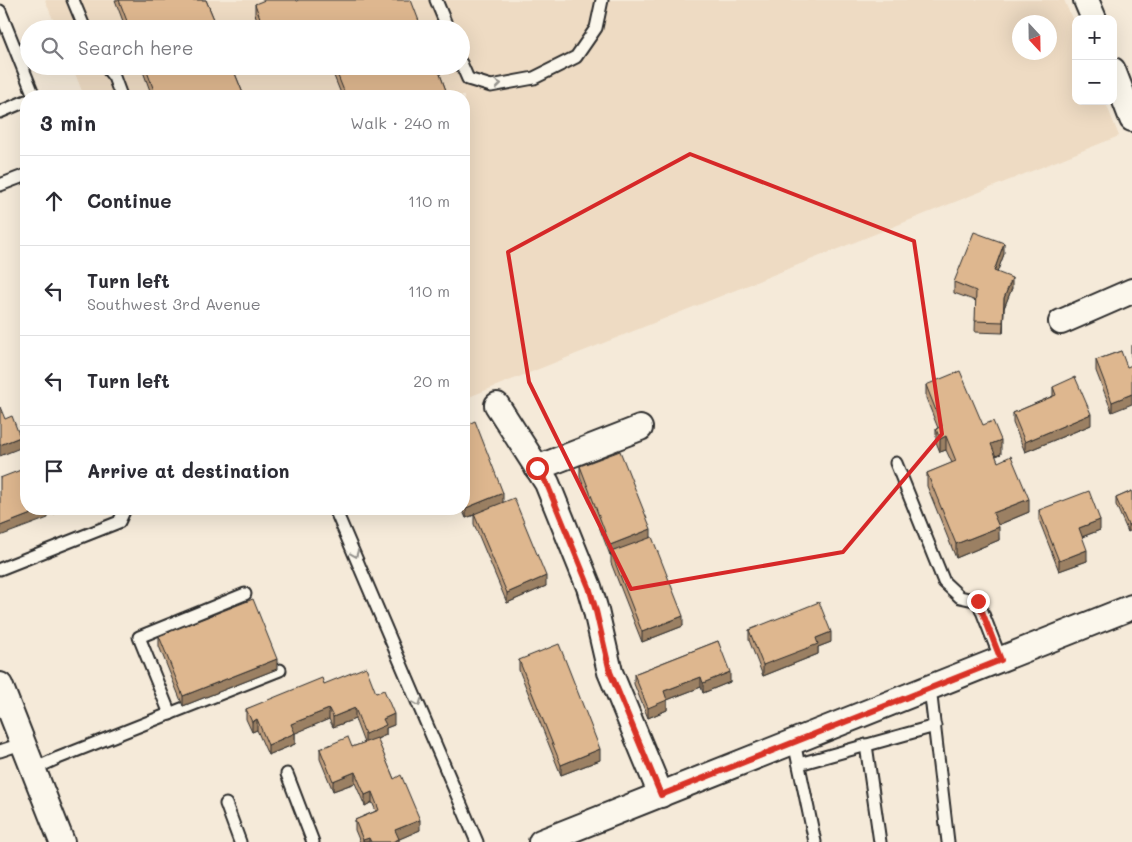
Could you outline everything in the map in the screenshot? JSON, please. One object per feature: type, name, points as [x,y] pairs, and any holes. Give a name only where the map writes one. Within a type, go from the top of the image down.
[{"type":"street","points":[[1086,0],[1092,15]]},
{"type":"street","points":[[1117,80],[1132,119]]},
{"type":"street","points":[[1061,322],[1132,291]]},
{"type":"street","points":[[497,405],[547,484],[589,587],[610,672],[661,795]]},
{"type":"street","points":[[537,468],[640,428]]},
{"type":"street","points":[[541,842],[570,836],[661,795],[796,753],[930,688],[1132,608]]},
{"type":"street","points":[[0,685],[62,842]]},
{"type":"lane","points":[[73,0],[81,20]]},
{"type":"lane","points":[[436,0],[444,20]]},
{"type":"lane","points":[[467,75],[468,78],[491,86],[534,78],[576,57],[596,28],[602,0]]},
{"type":"lane","points":[[0,11],[20,61]]},
{"type":"lane","points":[[26,75],[32,90]]},
{"type":"lane","points":[[112,75],[119,90]]},
{"type":"lane","points":[[0,112],[20,104]]},
{"type":"lane","points":[[0,185],[20,177]]},
{"type":"lane","points":[[896,463],[944,582],[960,597],[978,601],[1001,660]]},
{"type":"lane","points":[[0,569],[119,522],[122,515]]},
{"type":"lane","points":[[339,515],[477,842]]},
{"type":"lane","points":[[170,714],[139,637],[245,594]]},
{"type":"lane","points":[[34,770],[58,758],[280,670]]},
{"type":"lane","points":[[930,688],[948,842]]},
{"type":"lane","points":[[815,842],[796,753],[866,745],[935,726]]},
{"type":"lane","points":[[0,751],[24,743]]},
{"type":"lane","points":[[866,745],[880,842]]},
{"type":"lane","points":[[286,774],[313,842]]},
{"type":"lane","points":[[226,804],[240,842]]},
{"type":"highlighted area","points":[[690,154],[914,241],[942,434],[843,552],[631,589],[529,382],[508,252]]},
{"type":"shaded area","points":[[45,0],[1064,0],[1072,19],[1072,105],[1107,105],[1119,136],[470,397],[470,90],[82,90],[76,75],[470,75],[470,20],[53,20]]},
{"type":"building","points":[[119,0],[206,0],[214,20],[127,20]]},
{"type":"building","points":[[265,0],[411,0],[419,20],[261,20],[255,4]]},
{"type":"building","points":[[148,75],[236,75],[242,90],[154,90]]},
{"type":"building","points":[[338,75],[440,75],[446,90],[344,90]]},
{"type":"building","points":[[974,232],[1004,243],[994,271],[1012,278],[1004,298],[1003,322],[975,321],[976,291],[954,282]]},
{"type":"building","points":[[1121,351],[1127,367],[1132,365],[1132,394],[1112,402],[1096,360]]},
{"type":"building","points":[[960,371],[983,425],[993,421],[1001,440],[991,444],[998,462],[1011,456],[1029,499],[993,513],[999,527],[956,544],[927,473],[956,461],[946,436],[940,439],[936,429],[942,426],[926,385]]},
{"type":"building","points":[[1075,377],[1091,414],[1025,442],[1013,413],[1056,395],[1053,387]]},
{"type":"building","points":[[0,407],[5,419],[12,416],[20,437],[0,445]]},
{"type":"building","points":[[475,421],[503,493],[470,506],[470,423]]},
{"type":"building","points":[[620,451],[651,529],[610,545],[580,466]]},
{"type":"building","points":[[20,470],[20,515],[28,515],[0,526],[0,478]]},
{"type":"building","points":[[1089,491],[1100,520],[1079,528],[1087,550],[1059,561],[1039,510]]},
{"type":"building","points":[[1132,491],[1132,523],[1128,525],[1116,498]]},
{"type":"building","points":[[514,498],[546,576],[507,593],[474,514]]},
{"type":"building","points":[[652,537],[683,616],[642,632],[611,552]]},
{"type":"building","points":[[253,599],[277,659],[183,696],[159,636]]},
{"type":"building","points":[[819,602],[831,632],[816,638],[818,644],[763,665],[749,630]]},
{"type":"building","points":[[718,641],[730,672],[703,683],[701,677],[664,691],[667,700],[648,708],[634,674]]},
{"type":"building","points":[[559,644],[600,749],[561,765],[519,660]]},
{"type":"building","points":[[366,667],[376,693],[384,690],[394,714],[383,719],[386,725],[365,734],[355,708],[333,717],[329,709],[291,724],[295,733],[268,745],[257,719],[252,722],[246,709],[322,678],[324,684]]},
{"type":"building","points":[[348,737],[352,747],[377,738],[394,779],[401,775],[420,820],[395,830],[399,839],[392,842],[371,842],[369,838],[363,840],[355,820],[379,810],[372,792],[365,795],[355,772],[333,781],[320,749]]},
{"type":"route","points":[[537,468],[547,484],[589,587],[610,672],[661,795],[1001,660],[978,601]]}]
